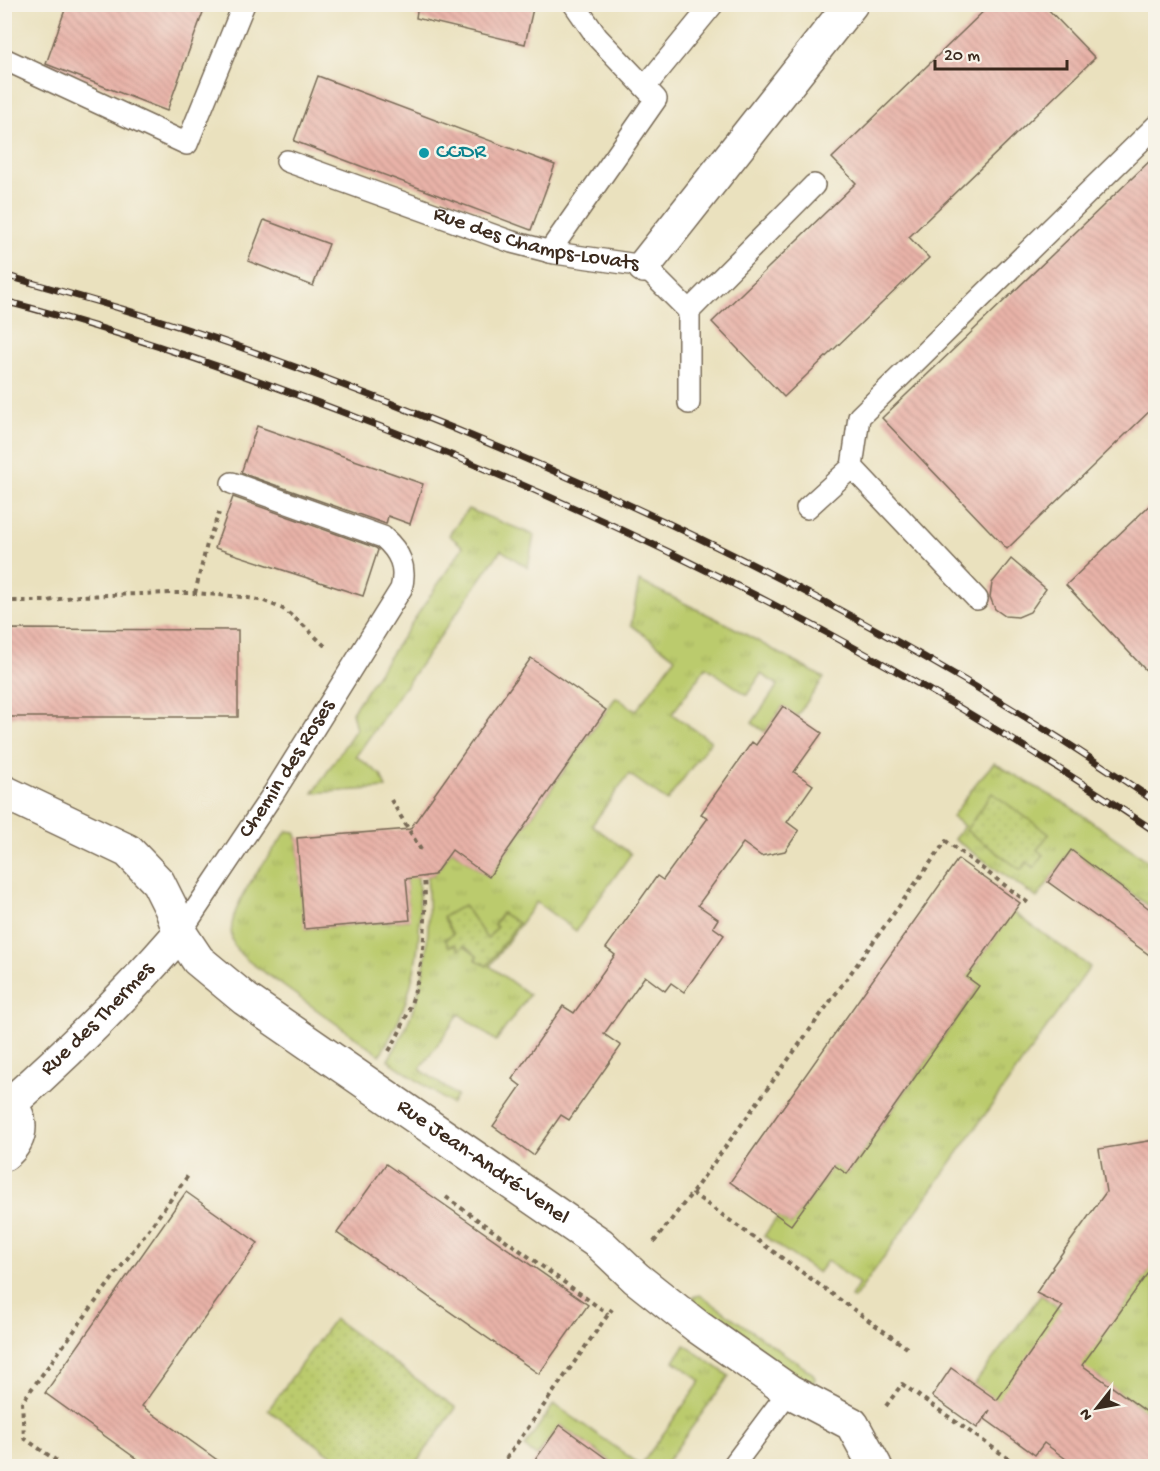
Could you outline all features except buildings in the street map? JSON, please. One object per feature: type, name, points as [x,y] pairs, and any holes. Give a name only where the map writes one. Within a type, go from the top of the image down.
[{"type":"street","name":"Rue des Champs-Lovats","points":[[644,266],[850,4]]},
{"type":"street","points":[[4,792],[128,851],[158,882],[180,933]]},
{"type":"street","name":"Rue des Thermes","points":[[7,1102],[55,1064],[146,973],[180,933]]},
{"type":"street","name":"Rue Jean-André-Venel","points":[[180,933],[198,960],[245,999],[600,1244],[636,1278],[784,1397],[852,1424],[875,1467]]},
{"type":"street","points":[[4,1154],[16,1141],[20,1131],[17,1112],[7,1102]]},
{"type":"lane","points":[[4,59],[187,144],[244,4]]},
{"type":"lane","points":[[549,252],[656,99],[597,37],[574,4]]},
{"type":"lane","points":[[645,87],[713,4]]},
{"type":"lane","points":[[807,508],[852,467],[859,417],[1155,126]]},
{"type":"lane","name":"Rue des Champs-Lovats","points":[[287,161],[484,234],[549,252],[644,266]]},
{"type":"lane","points":[[689,311],[814,186]]},
{"type":"lane","points":[[644,266],[689,311],[689,403]]},
{"type":"lane","points":[[852,467],[977,599]]},
{"type":"lane","name":"Chemin des Roses","points":[[180,933],[273,794],[401,589],[405,577],[402,562],[394,547],[383,537],[232,483]]},
{"type":"lane","points":[[733,1467],[784,1397]]},
{"type":"path","points":[[195,593],[207,544],[232,483]]},
{"type":"path","points":[[4,601],[47,601],[80,596],[195,593],[264,601],[283,609],[302,624],[351,670]]},
{"type":"path","points":[[391,800],[421,850]]},
{"type":"path","points":[[652,1246],[946,841],[1031,905]]},
{"type":"path","points":[[387,1054],[401,1030],[414,996],[424,954],[426,911],[424,876]]},
{"type":"path","points":[[64,1467],[24,1438],[22,1402],[190,1173]]},
{"type":"path","points":[[692,1193],[907,1347]]},
{"type":"path","points":[[446,1197],[608,1314]]},
{"type":"path","points":[[501,1467],[618,1300]]},
{"type":"path","points":[[883,1410],[902,1384],[1019,1467]]},
{"type":"green space","points":[[468,509],[534,535],[528,568],[501,550],[356,756],[381,775],[386,788],[313,793],[356,729],[352,712],[463,547],[449,535]]},
{"type":"green space","points":[[639,581],[727,624],[824,678],[797,716],[783,706],[765,732],[752,723],[778,685],[761,674],[747,695],[706,667],[672,714],[711,741],[667,801],[629,774],[592,825],[631,854],[576,931],[536,902],[490,966],[529,995],[496,1041],[459,1014],[420,1069],[457,1096],[451,1104],[388,1060],[410,1016],[423,971],[428,925],[427,876],[434,875],[452,850],[489,877],[616,697],[636,711],[675,658],[631,625]],"holes":[[[517,923],[487,966],[475,959],[477,956],[464,946],[445,939],[453,934],[487,940],[497,927],[495,925]]]},
{"type":"green space","points":[[994,763],[1069,806],[1155,866],[1155,910],[1071,850],[1037,898],[954,839],[964,826],[952,817]],"holes":[[[992,794],[1037,851],[1035,867],[1027,862],[1021,869]]]},
{"type":"green space","points":[[992,793],[1049,834],[1037,850],[1043,855],[1034,868],[1027,862],[1021,870],[966,830]]},
{"type":"green space","points":[[287,831],[295,832],[297,838],[305,929],[409,920],[406,878],[418,877],[420,924],[414,969],[402,1013],[380,1055],[250,962],[239,953],[234,945],[231,932],[239,902],[258,870]]},
{"type":"green space","points":[[999,902],[1090,967],[854,1299],[851,1297],[859,1284],[827,1261],[818,1273],[764,1236],[778,1216],[791,1225],[834,1165],[847,1174],[979,987],[967,977],[1006,922]]},
{"type":"green space","points":[[464,905],[487,939],[497,927],[494,925],[502,913],[518,923],[487,966],[475,959],[477,956],[464,946],[459,950],[455,944],[449,947],[445,939],[453,934],[443,917]]},
{"type":"green space","points":[[1155,1263],[1155,1418],[1094,1374],[997,1401],[974,1384],[1041,1295],[1088,1330],[1118,1315]]},
{"type":"green space","points":[[700,1295],[812,1373],[815,1378],[814,1382],[809,1385],[695,1307],[692,1297]]},
{"type":"green space","points":[[334,1319],[456,1408],[414,1466],[347,1466],[268,1410]]},
{"type":"green space","points":[[685,1345],[729,1376],[664,1466],[618,1466],[560,1425],[537,1456],[524,1447],[554,1404],[641,1465],[701,1381],[674,1361]]},
{"type":"railway","points":[[4,275],[150,317],[237,346],[357,390],[595,489],[711,544],[826,603],[938,665],[1048,731],[1156,802]]},
{"type":"railway","points":[[4,301],[133,338],[261,382],[451,455],[556,500],[660,548],[863,653],[1060,769],[1156,832]]},
{"type":"place","name":"CCDR","points":[[424,153]]}]
